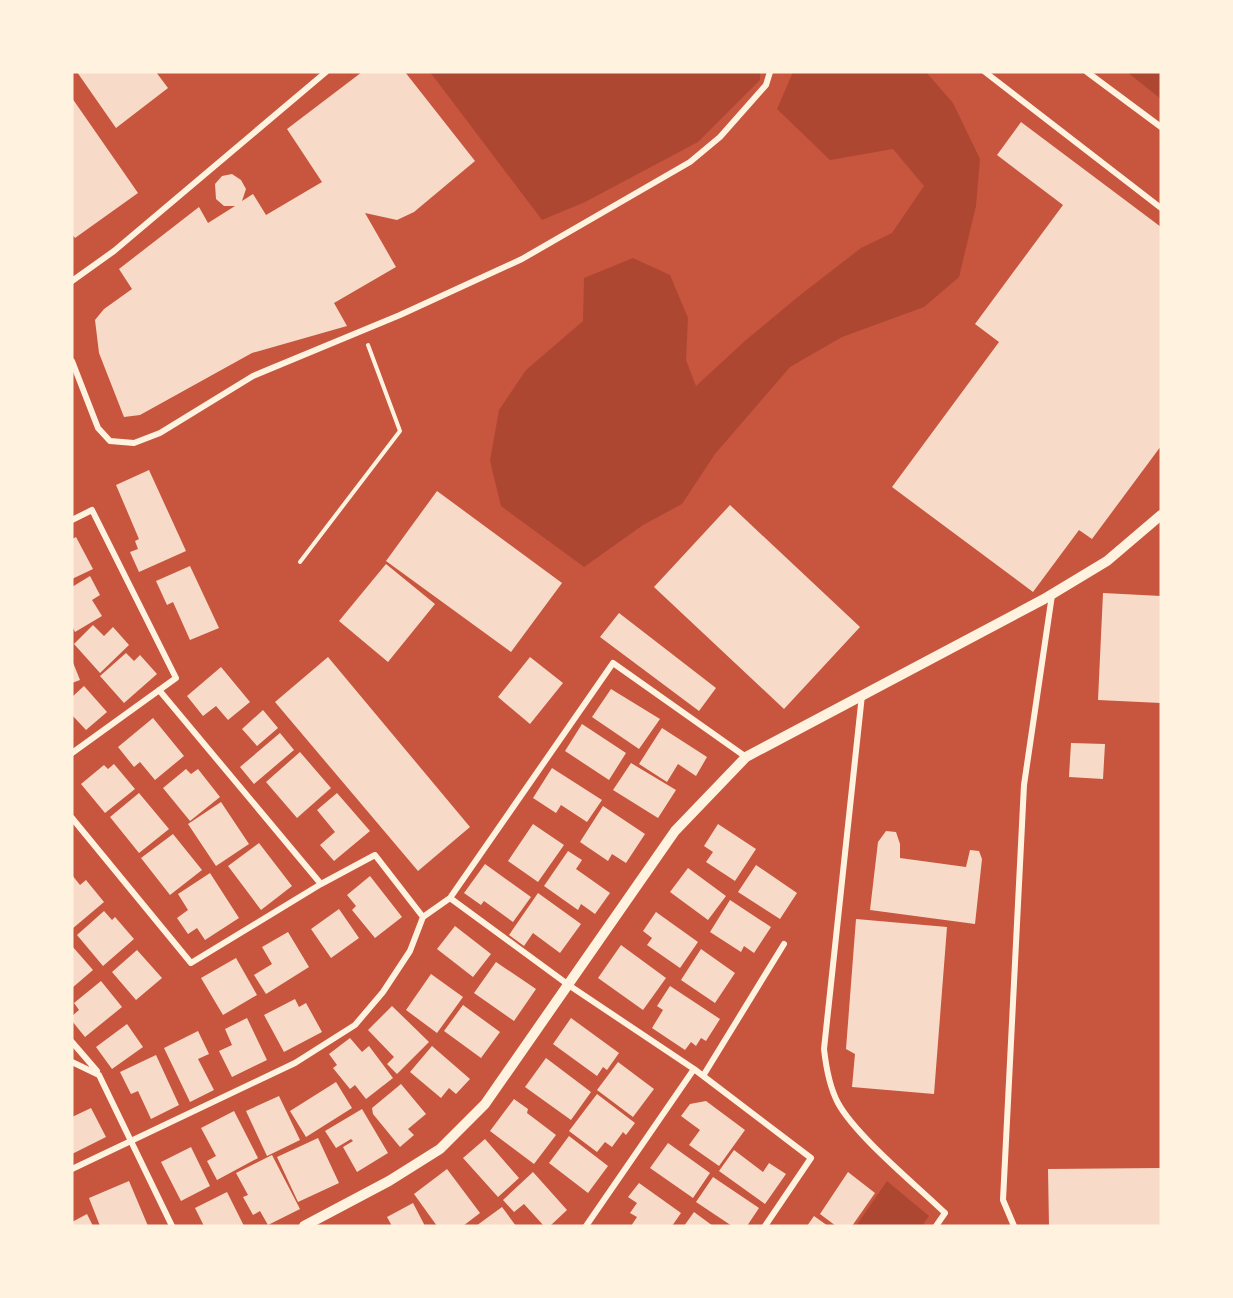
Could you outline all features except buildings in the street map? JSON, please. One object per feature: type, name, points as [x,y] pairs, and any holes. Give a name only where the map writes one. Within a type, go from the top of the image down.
[{"type":"street","points":[[72,281],[114,251],[326,72]]},
{"type":"street","points":[[72,361],[98,428],[110,441],[134,443],[160,433],[253,376],[362,331],[522,259],[690,162],[720,137],[766,86],[770,72]]},
{"type":"street","points":[[985,72],[1161,208]]},
{"type":"street","points":[[1086,72],[1161,127]]},
{"type":"street","points":[[72,520],[92,510],[176,678],[72,753]]},
{"type":"street","points":[[304,1226],[388,1181],[440,1149],[484,1104],[570,986],[675,831],[746,757],[1052,594],[1107,561],[1161,515]]},
{"type":"street","points":[[1014,1226],[1003,1200],[1018,860],[1024,785],[1052,594]]},
{"type":"street","points":[[72,1169],[295,1063],[355,1025],[383,992],[410,951],[423,917],[450,898],[613,663],[746,757]]},
{"type":"street","points":[[159,690],[321,884]]},
{"type":"street","points":[[862,695],[824,1049],[828,1076],[838,1103],[859,1130],[945,1213],[936,1226]]},
{"type":"street","points":[[72,818],[191,963],[321,884],[375,855],[423,917]]},
{"type":"street","points":[[450,898],[570,986],[694,1069],[811,1158],[765,1226]]},
{"type":"street","points":[[703,1076],[784,944]]},
{"type":"street","points":[[72,1042],[99,1075],[172,1226]]},
{"type":"street","points":[[72,1062],[99,1075]]},
{"type":"street","points":[[586,1226],[694,1069]]},
{"type":"path","points":[[300,562],[400,431],[362,331]]},
{"type":"shaded area","points":[[430,72],[760,72],[760,80],[698,142],[585,202],[542,220]]},
{"type":"shaded area","points":[[793,72],[926,72],[953,103],[980,159],[976,206],[959,277],[924,307],[842,337],[790,367],[715,454],[682,504],[643,525],[584,567],[501,506],[490,461],[499,410],[526,370],[583,321],[584,278],[633,258],[670,275],[688,318],[686,360],[696,386],[799,296],[861,248],[892,233],[924,186],[893,149],[830,160],[777,109]]},
{"type":"shaded area","points":[[1127,72],[1161,72],[1161,99]]},
{"type":"shaded area","points":[[887,1181],[929,1216],[922,1226],[856,1226]]}]
